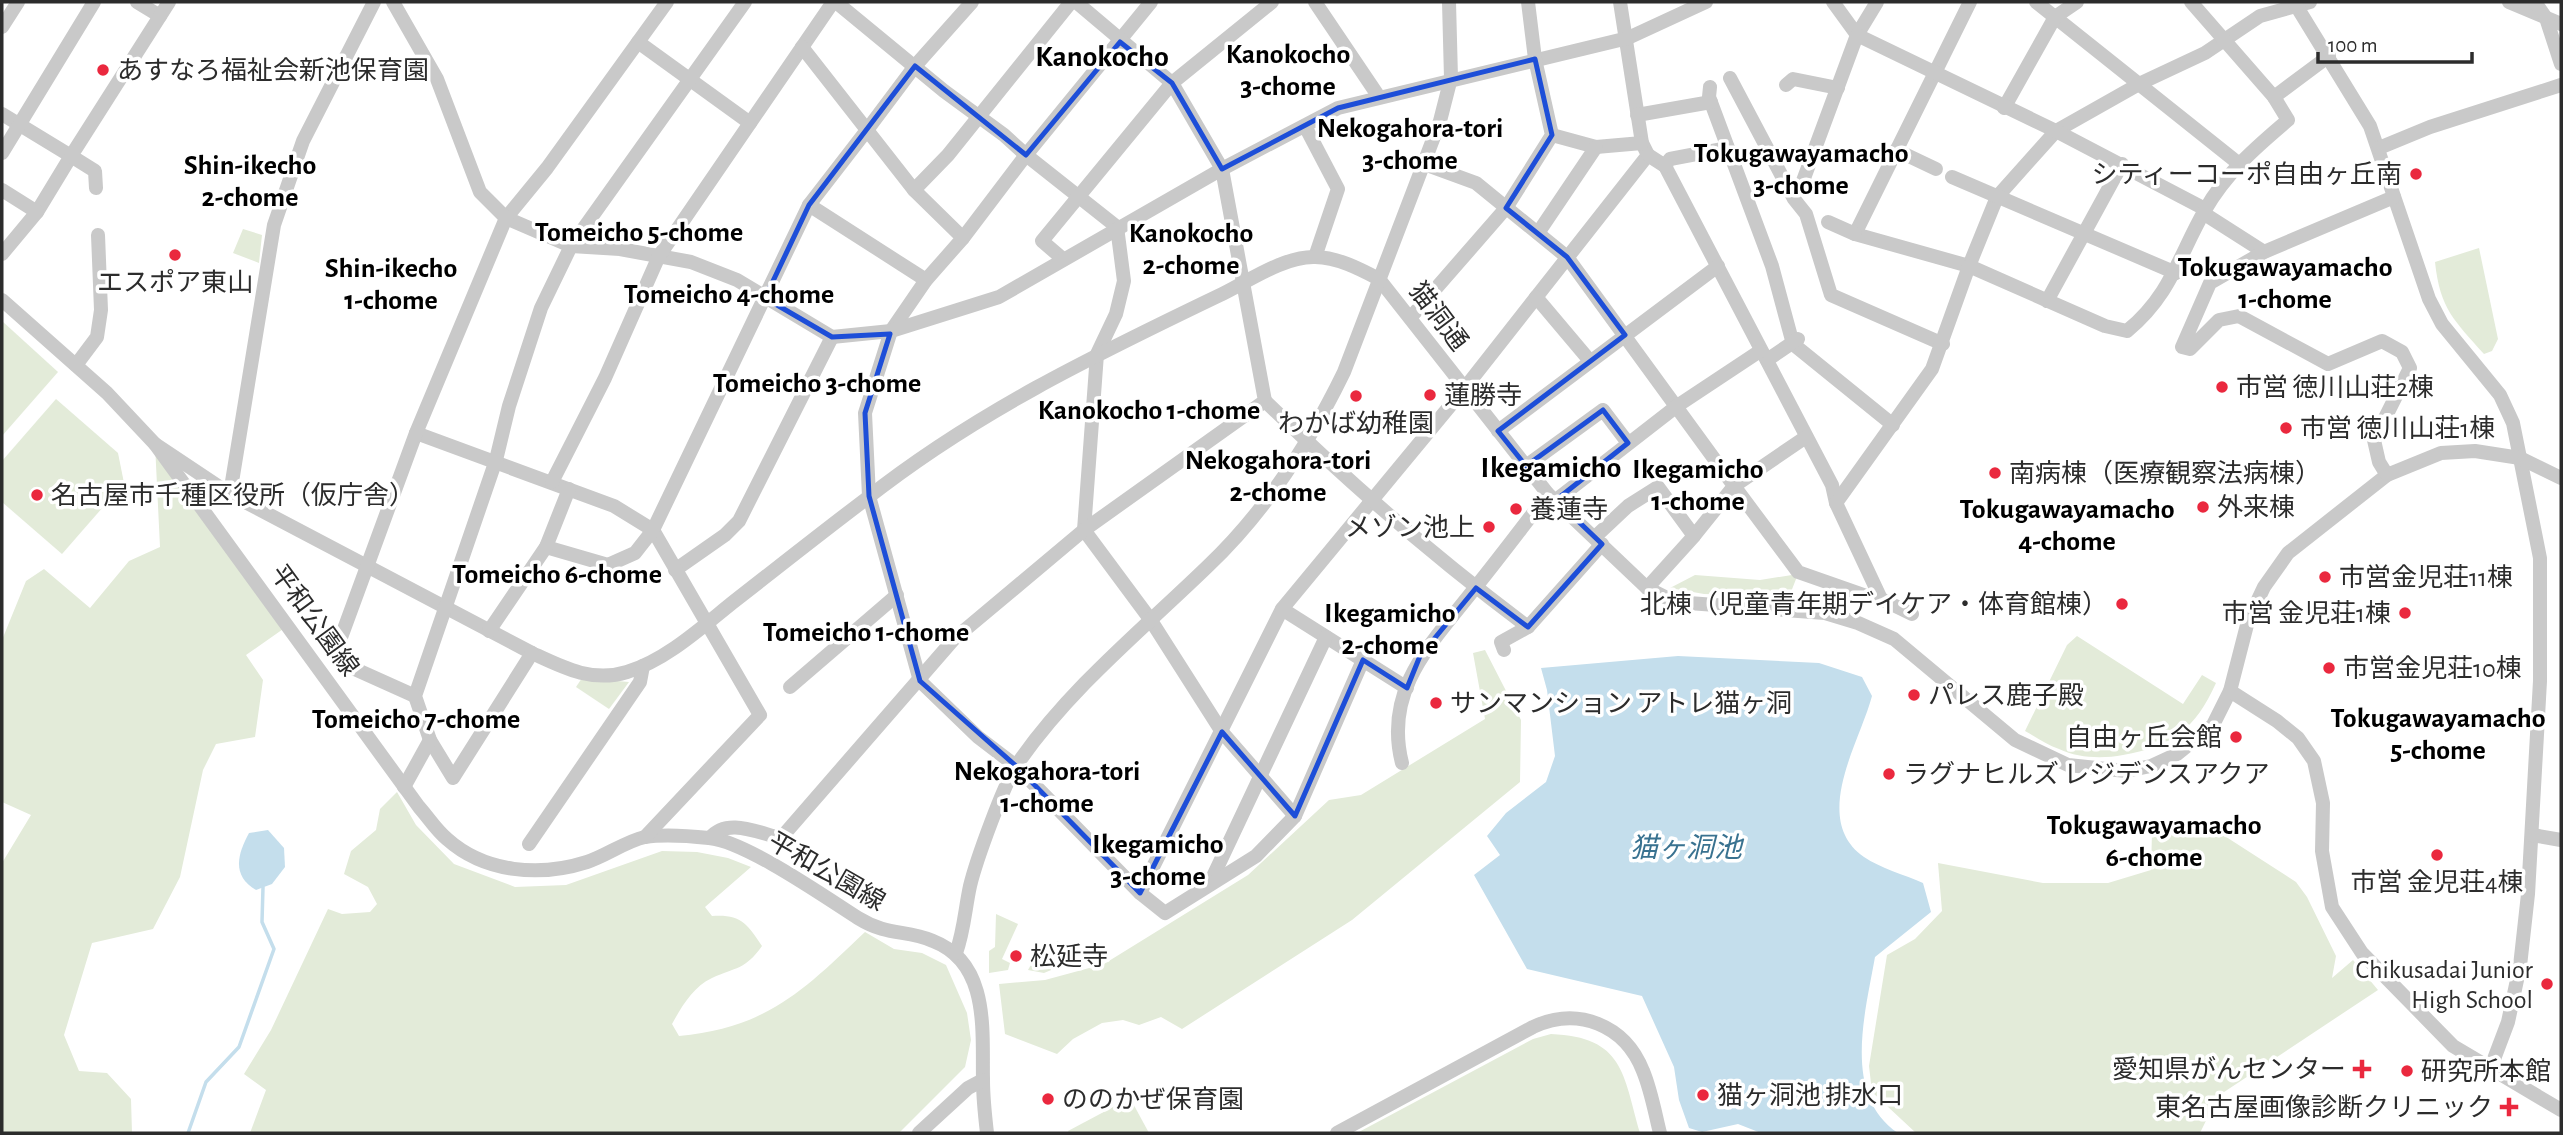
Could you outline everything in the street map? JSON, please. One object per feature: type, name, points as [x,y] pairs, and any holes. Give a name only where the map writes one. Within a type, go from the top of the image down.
[{"type":"street","points":[[2,27],[18,2]]},
{"type":"street","points":[[2,153],[94,2]]},
{"type":"street","points":[[137,2],[160,16]]},
{"type":"street","points":[[2,254],[37,212],[169,2]]},
{"type":"street","points":[[230,494],[274,225],[303,141],[374,2]]},
{"type":"street","points":[[393,2],[437,79],[481,192],[506,218],[571,246],[621,248],[691,262],[737,280],[832,337],[891,331],[999,297],[1222,169],[1338,108],[1451,78],[1628,38],[1700,3]]},
{"type":"street","points":[[531,653],[453,778],[430,740],[415,696],[496,460],[509,406],[541,308],[571,246],[745,2]]},
{"type":"street","points":[[552,482],[606,378],[659,256],[834,2],[1118,227],[1124,281],[1116,314],[1097,354],[1084,530],[1150,620],[1222,732],[1295,816]]},
{"type":"street","points":[[547,547],[608,565],[635,553],[653,530],[809,205],[915,66],[972,2]]},
{"type":"street","points":[[914,190],[979,116],[1071,2]]},
{"type":"street","points":[[1076,2],[1120,42],[1172,83],[1222,169],[1265,401],[1371,499],[1528,627]]},
{"type":"street","points":[[1151,2],[1026,155],[963,238],[926,280],[891,331],[865,413],[869,496],[920,681],[978,737],[1016,766],[1140,893],[1165,914],[1256,856],[1295,816],[1363,660]]},
{"type":"street","points":[[1063,259],[1042,241],[1078,194],[1172,83],[1272,2]]},
{"type":"street","points":[[1315,2],[1379,97]]},
{"type":"street","name":"猫洞通","points":[[1449,2],[1451,78],[1440,121],[1379,279],[1525,466],[1552,497],[1647,588]]},
{"type":"street","points":[[1411,317],[1506,208],[1552,135],[1535,59],[1528,2]]},
{"type":"street","points":[[1620,2],[1628,38],[1637,115],[1645,149],[1665,166],[1718,266],[1832,485],[1836,503],[1881,599]]},
{"type":"street","points":[[1833,2],[1857,35],[2122,164],[2204,211],[2264,252]]},
{"type":"street","points":[[1800,189],[1857,35],[1877,2]]},
{"type":"street","points":[[1855,234],[1970,2]]},
{"type":"street","points":[[2036,2],[2141,83],[2238,163]]},
{"type":"street","points":[[2004,108],[2054,17],[2077,2]]},
{"type":"street","points":[[1828,222],[1855,234],[1969,266],[2105,326],[2127,331],[2140,321],[2176,273],[2204,211],[2238,163],[2288,120],[2274,97],[2191,2]]},
{"type":"street","points":[[2509,2],[2561,24]]},
{"type":"street","points":[[2535,2],[2546,18],[2561,64]]},
{"type":"street","points":[[1836,503],[1932,369],[1997,197],[2056,131],[2141,83],[2205,53],[2260,16],[2300,3],[2370,127],[2429,299],[2442,324],[2500,395],[2513,423],[2540,558],[2540,681],[2532,835],[2520,966],[2508,1022],[2491,1067]]},
{"type":"street","points":[[335,651],[416,433],[506,218],[547,167],[638,42],[662,4]]},
{"type":"street","points":[[638,42],[750,122]]},
{"type":"street","points":[[802,47],[914,190],[963,238]]},
{"type":"street","points":[[2274,97],[2329,56]]},
{"type":"street","points":[[1730,78],[1794,199],[1806,214],[1831,295],[1943,344]]},
{"type":"street","points":[[1786,85],[1793,79],[1838,88]]},
{"type":"street","points":[[2379,148],[2430,127],[2561,85]]},
{"type":"street","points":[[1637,115],[1711,95],[1796,342],[1893,425]]},
{"type":"street","points":[[2,114],[95,171],[96,188]]},
{"type":"street","points":[[1305,126],[1338,189],[1315,257]]},
{"type":"street","points":[[1552,135],[1596,147],[1645,149]]},
{"type":"street","points":[[1538,233],[1596,147]]},
{"type":"street","points":[[1665,166],[1670,159],[1728,148]]},
{"type":"street","points":[[1140,893],[1282,609],[1464,389],[1567,257],[1645,149]]},
{"type":"street","points":[[1896,150],[1936,169]]},
{"type":"street","points":[[1424,164],[1476,183],[1567,257],[1798,572],[1881,599],[1912,614]]},
{"type":"street","points":[[2047,301],[2122,164]]},
{"type":"street","points":[[1952,177],[2176,273]]},
{"type":"street","points":[[2,190],[37,212]]},
{"type":"street","points":[[2387,475],[2379,462],[2374,440],[2410,368],[2402,352],[2382,341],[2328,364],[2239,316],[2219,320],[2190,349],[2182,347],[2210,283],[2264,252],[2394,197]]},
{"type":"street","points":[[809,205],[926,280]]},
{"type":"street","points":[[76,365],[97,337],[101,310],[98,235]]},
{"type":"street","points":[[155,444],[230,494],[531,653],[573,672],[598,676],[624,673],[643,666],[706,624],[869,496],[984,415],[1097,354],[1299,259],[1315,257],[1354,265],[1379,279],[1344,372],[1307,442],[1269,499],[1210,565],[1072,693],[1016,766],[974,870],[965,928],[956,953],[966,966],[981,1007],[985,1037],[983,1080],[987,1133]]},
{"type":"street","points":[[1497,431],[1718,266]]},
{"type":"street","points":[[1536,297],[1590,362]]},
{"type":"street","name":"平和公園線","points":[[2,300],[76,365],[155,444],[404,787],[447,839],[497,867],[521,871],[558,869],[587,862],[645,837],[724,840],[783,871],[878,930],[933,940],[956,953]]},
{"type":"street","points":[[675,569],[724,535],[739,521],[763,479],[832,337]]},
{"type":"street","points":[[1402,763],[1396,727],[1406,688],[1420,656],[1552,497],[1677,406],[1763,356],[1796,342]]},
{"type":"street","points":[[710,838],[716,830],[729,826],[781,838],[954,639],[1084,530],[1265,401]]},
{"type":"street","points":[[1525,466],[1603,410],[1628,443]]},
{"type":"street","points":[[416,433],[496,460],[614,506],[653,530],[760,715],[645,837]]},
{"type":"street","points":[[1806,437],[1734,486],[1647,588],[1685,604],[1825,613],[1858,623],[1894,639],[2015,740],[2068,765],[2126,771],[2151,766],[2177,754],[2213,725],[2230,691],[2248,621],[2264,587],[2288,553],[2387,475],[2441,453],[2489,452],[2520,458],[2561,478]]},
{"type":"street","points":[[1504,650],[1501,642],[1528,627],[1628,506],[1658,487],[1694,536]]},
{"type":"street","points":[[489,631],[547,547],[569,489]]},
{"type":"street","points":[[790,687],[897,595]]},
{"type":"street","points":[[1282,609],[1406,688]]},
{"type":"street","points":[[1209,885],[1326,637]]},
{"type":"street","points":[[346,664],[415,696]]},
{"type":"street","points":[[529,844],[640,682],[643,666]]},
{"type":"street","points":[[2230,691],[2298,738],[2314,761],[2322,803],[2325,878],[2332,907],[2362,953],[2453,1046],[2561,1110]]},
{"type":"street","points":[[404,787],[430,740]]},
{"type":"street","points":[[2532,835],[2561,840]]},
{"type":"street","points":[[1337,1133],[1534,1027],[1564,1017],[1602,1024],[1628,1043],[1643,1071],[1660,1133]]},
{"type":"street","points":[[919,1133],[968,1088],[983,1080]]},
{"type":"highlighted area","points":[[1120,42],[1172,83],[1222,169],[1338,108],[1535,59],[1552,135],[1506,208],[1567,257],[1625,335],[1498,431],[1526,466],[1603,410],[1628,443],[1556,500],[1602,544],[1528,627],[1476,588],[1420,656],[1407,688],[1363,660],[1295,816],[1222,732],[1140,893],[1016,766],[920,681],[869,496],[865,413],[890,334],[832,337],[765,298],[809,205],[915,66],[1026,155]]},
{"type":"green space","points":[[243,229],[262,235],[259,263],[233,253]]},
{"type":"green space","points":[[2479,248],[2498,339],[2492,351],[2484,354],[2450,313],[2437,278],[2435,262]]},
{"type":"green space","points":[[2,321],[58,372],[2,436]]},
{"type":"green space","points":[[56,399],[118,453],[124,483],[62,554],[2,502],[2,461]]},
{"type":"green space","points":[[155,444],[286,627],[246,655],[263,680],[255,737],[216,744],[203,770],[180,877],[153,929],[92,943],[64,1035],[79,1071],[107,1073],[131,1099],[132,1133],[2,1133],[2,863],[31,815],[2,802],[2,640],[26,581],[44,569],[90,608],[129,561],[160,547]]},
{"type":"green space","points":[[1798,574],[1789,597],[1704,594],[1670,588],[1695,575],[1760,580]]},
{"type":"green space","points":[[2077,636],[2183,704],[2202,675],[2216,683],[2191,724],[2156,746],[2115,756],[2090,757],[2066,752],[2025,731],[2067,645]]},
{"type":"green space","points":[[1485,650],[1521,720],[1520,782],[1352,920],[1182,1029],[1161,1017],[1139,1025],[1123,1020],[1102,1023],[1073,1039],[1057,1054],[1005,1034],[999,984],[1045,980],[1104,964],[1248,875],[1329,800],[1361,795],[1485,719],[1473,653]]},
{"type":"green space","points":[[582,678],[629,682],[609,709],[576,687]]},
{"type":"green space","points":[[397,792],[416,825],[454,864],[515,887],[566,885],[662,851],[697,852],[728,858],[751,867],[705,907],[712,916],[730,917],[742,922],[762,946],[745,964],[712,978],[694,992],[672,1024],[679,1036],[737,1025],[782,1003],[823,972],[865,932],[894,949],[922,953],[946,965],[967,1013],[971,1040],[965,1067],[899,1133],[250,1133],[266,1090],[244,1074],[271,1030],[328,909],[342,914],[370,912],[377,904],[368,887],[344,874],[351,851],[376,830],[380,809]]},
{"type":"green space","points":[[2185,827],[2220,833],[2296,882],[2307,897],[2336,956],[2332,978],[2353,960],[2378,990],[2218,1096],[2200,1133],[1916,1133],[1872,1092],[1869,1066],[1887,955],[1915,939],[1942,911],[1938,863],[2043,883],[2108,883],[2151,870],[2152,832]]},
{"type":"green space","points":[[996,914],[1018,924],[1002,959],[1010,963],[1008,970],[989,973],[989,951],[995,947]]},
{"type":"green space","points":[[1058,941],[1068,963],[1044,973],[1028,970],[1038,952]]},
{"type":"green space","points":[[1551,1034],[1593,1042],[1607,1051],[1624,1077],[1640,1133],[1357,1133],[1533,1039]]},
{"type":"green space","points":[[1130,1098],[1149,1133],[1069,1133],[1068,1131]]},
{"type":"water","name":"猫ヶ洞池","points":[[1678,656],[1819,663],[1862,677],[1872,696],[1843,780],[1841,822],[1848,841],[1864,857],[1923,883],[1931,912],[1875,957],[1863,1028],[1863,1076],[1869,1097],[1881,1117],[1898,1133],[1761,1133],[1738,1124],[1702,1132],[1689,1128],[1679,1100],[1674,1067],[1642,996],[1527,969],[1474,875],[1500,855],[1487,836],[1506,813],[1546,782],[1555,756],[1547,690],[1541,668]]},
{"type":"water","points":[[268,830],[284,848],[285,867],[272,884],[256,890],[240,872],[240,857],[249,833]]},
{"type":"waterway","points":[[188,1133],[206,1082],[239,1047],[274,949],[262,922],[263,887]]},
{"type":"place","name":"あすなろ福祉会新池保育園","points":[[103,70]]},
{"type":"place","name":"シティーコーポ自由ヶ丘南","points":[[2416,174]]},
{"type":"place","name":"エスポア東山","points":[[175,255]]},
{"type":"place","name":"市営 徳川山荘2棟","points":[[2222,387]]},
{"type":"place","name":"蓮勝寺","points":[[1430,395]]},
{"type":"place","name":"わかば幼稚園","points":[[1356,396]]},
{"type":"place","name":"市営 徳川山荘1棟","points":[[2286,428]]},
{"type":"place","name":"南病棟（医療観察法病棟）","points":[[1995,473]]},
{"type":"place","name":"名古屋市千種区役所（仮庁舎）","points":[[37,495]]},
{"type":"place","name":"外来棟","points":[[2203,507]]},
{"type":"place","name":"養蓮寺","points":[[1516,509]]},
{"type":"place","name":"メゾン池上","points":[[1489,527]]},
{"type":"place","name":"市営金児荘11棟","points":[[2325,577]]},
{"type":"place","name":"北棟（児童青年期デイケア・体育館棟）","points":[[2122,604]]},
{"type":"place","name":"市営 金児荘1棟","points":[[2405,613]]},
{"type":"place","name":"市営金児荘10棟","points":[[2329,668]]},
{"type":"place","name":"パレス鹿子殿","points":[[1914,695]]},
{"type":"place","name":"サンマンション アトレ猫ヶ洞","points":[[1436,703]]},
{"type":"place","name":"自由ヶ丘会館","points":[[2236,737]]},
{"type":"place","name":"ラグナヒルズ レジデンスアクア","points":[[1889,774]]},
{"type":"place","name":"市営 金児荘4棟","points":[[2437,855]]},
{"type":"place","name":"松延寺","points":[[1016,956]]},
{"type":"place","name":"Chikusadai Junior High School","points":[[2547,984]]},
{"type":"place","name":"愛知県がんセンター","points":[[2362,1069]]},
{"type":"place","name":"研究所本館","points":[[2407,1071]]},
{"type":"place","name":"猫ヶ洞池 排水口","points":[[1703,1095]]},
{"type":"place","name":"ののかぜ保育園","points":[[1048,1099]]},
{"type":"place","name":"東名古屋画像診断クリニック","points":[[2509,1107]]},
{"type":"district","name":"Kanokocho","points":[[1102,56]]},
{"type":"district","name":"Kanokocho 3-chome","points":[[1288,69]]},
{"type":"district","name":"Nekogahora-tori 3-chome","points":[[1410,143]]},
{"type":"district","name":"Tokugawayamacho 3-chome","points":[[1801,168]]},
{"type":"district","name":"Shin-ikecho 2-chome","points":[[250,180]]},
{"type":"district","name":"Tomeicho 5-chome","points":[[639,231]]},
{"type":"district","name":"Kanokocho 2-chome","points":[[1191,248]]},
{"type":"district","name":"Tokugawayamacho 1-chome","points":[[2285,282]]},
{"type":"district","name":"Shin-ikecho 1-chome","points":[[391,283]]},
{"type":"district","name":"Tomeicho 4-chome","points":[[729,293]]},
{"type":"district","name":"Tomeicho 3-chome","points":[[817,382]]},
{"type":"district","name":"Kanokocho 1-chome","points":[[1149,409]]},
{"type":"district","name":"Ikegamicho","points":[[1551,467]]},
{"type":"district","name":"Nekogahora-tori 2-chome","points":[[1278,475]]},
{"type":"district","name":"Ikegamicho 1-chome","points":[[1698,484]]},
{"type":"district","name":"Tokugawayamacho 4-chome","points":[[2067,524]]},
{"type":"district","name":"Tomeicho 6-chome","points":[[557,573]]},
{"type":"district","name":"Ikegamicho 2-chome","points":[[1390,628]]},
{"type":"district","name":"Tomeicho 1-chome","points":[[866,631]]},
{"type":"district","name":"Tomeicho 7-chome","points":[[416,718]]},
{"type":"district","name":"Tokugawayamacho 5-chome","points":[[2438,733]]},
{"type":"district","name":"Nekogahora-tori 1-chome","points":[[1047,786]]},
{"type":"district","name":"Tokugawayamacho 6-chome","points":[[2154,840]]},
{"type":"district","name":"Ikegamicho 3-chome","points":[[1158,859]]}]
